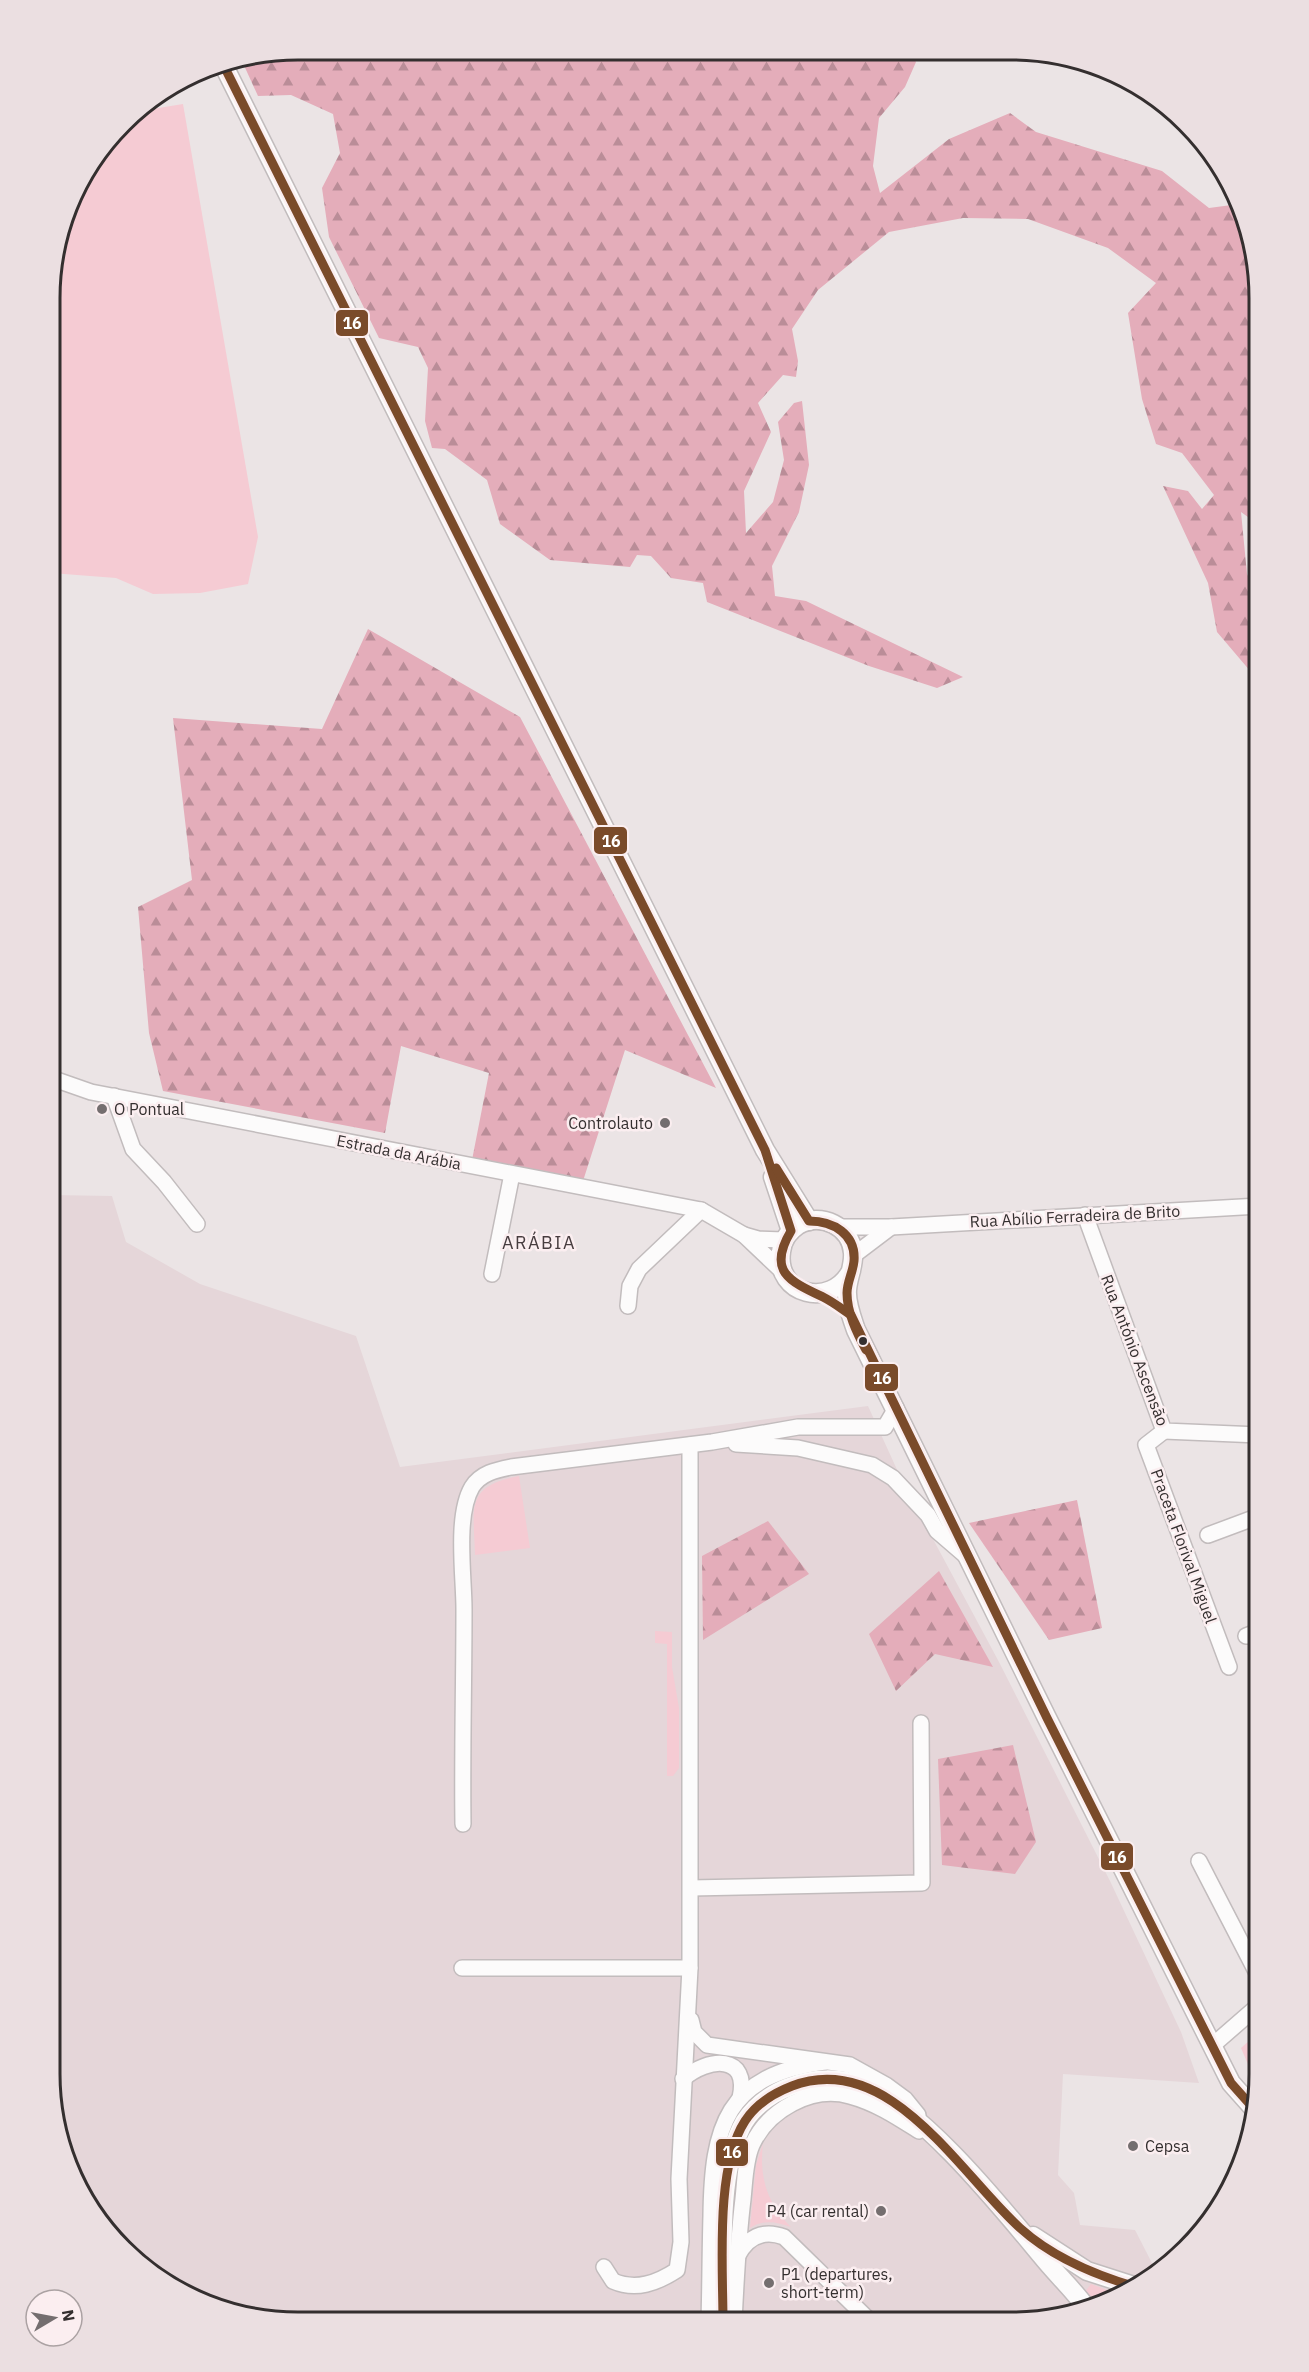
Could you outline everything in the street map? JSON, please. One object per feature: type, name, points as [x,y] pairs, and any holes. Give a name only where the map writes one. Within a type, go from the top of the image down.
[{"type":"street","points":[[227,71],[765,1150],[809,1221]]},
{"type":"street","name":"Estrada da Arábia","points":[[60,1081],[114,1096],[701,1210],[744,1235]]},
{"type":"street","points":[[114,1096],[133,1149],[164,1182],[197,1224]]},
{"type":"street","points":[[765,1150],[788,1235],[781,1250],[783,1272]]},
{"type":"street","points":[[492,1274],[512,1174]]},
{"type":"street","name":"Rua Abílio Ferradeira de Brito","points":[[839,1227],[891,1227],[1249,1207]]},
{"type":"street","points":[[628,1306],[630,1286],[639,1269],[701,1210]]},
{"type":"street","name":"Rua António Ascensão","points":[[1085,1215],[1164,1431],[1249,1435]]},
{"type":"street","points":[[744,1235],[758,1239],[788,1235],[809,1221],[820,1220],[839,1227],[850,1240],[852,1263],[847,1291],[851,1315],[969,1559],[1231,2083],[1247,2102]]},
{"type":"street","points":[[815,1294],[833,1290],[847,1279],[852,1263],[891,1227]]},
{"type":"street","points":[[744,1235],[796,1287],[815,1294],[851,1315]]},
{"type":"street","points":[[463,1824],[462,1557],[466,1503],[472,1487],[481,1477],[494,1470],[511,1467],[712,1442],[798,1427],[885,1427],[896,1408]]},
{"type":"street","name":"Praceta Florival Miguel","points":[[1164,1431],[1146,1445],[1229,1667]]},
{"type":"street","points":[[712,1442],[798,1448],[872,1465],[893,1478],[928,1515],[937,1531],[969,1559]]},
{"type":"street","points":[[604,2267],[613,2281],[632,2286],[657,2283],[677,2270],[681,2242],[678,2179],[689,2014],[691,1888],[690,1445]]},
{"type":"street","points":[[1208,1535],[1249,1520]]},
{"type":"street","points":[[691,1888],[922,1883],[921,1723]]},
{"type":"street","points":[[1199,1861],[1249,1958]]},
{"type":"street","points":[[462,1968],[690,1968]]},
{"type":"street","points":[[689,2014],[694,2032],[707,2045],[850,2065],[886,2085],[905,2099],[940,2144]]},
{"type":"street","points":[[1213,2045],[1249,2014]]},
{"type":"street","points":[[683,2079],[696,2068],[710,2062],[723,2062],[731,2066],[743,2085],[740,2098]]},
{"type":"street","points":[[710,2312],[711,2168],[717,2140],[726,2118],[740,2098],[778,2072],[794,2066],[825,2062]]},
{"type":"street","points":[[723,2312],[726,2216],[732,2157],[742,2126],[759,2105],[778,2091],[808,2081],[847,2081],[873,2090],[901,2106],[1021,2229],[1081,2301]]},
{"type":"street","points":[[734,2312],[736,2258],[746,2171],[751,2147],[760,2130],[775,2113],[807,2098],[847,2095],[892,2114],[940,2144]]},
{"type":"street","points":[[1021,2229],[1087,2271],[1124,2283]]},
{"type":"street","points":[[736,2258],[743,2245],[758,2235],[776,2234],[784,2237],[861,2312]]},
{"type":"shaded area","points":[[183,104],[258,537],[248,584],[200,593],[153,594],[116,578],[60,574],[60,298],[62,267],[68,236],[78,207],[100,166],[119,141],[153,109]]},
{"type":"shaded area","points":[[60,1195],[112,1196],[126,1242],[200,1284],[356,1336],[400,1467],[868,1406],[904,1485],[999,1662],[1110,1881],[1181,2032],[1199,2083],[1063,2074],[1058,2175],[1074,2193],[1080,2225],[1135,2230],[1153,2265],[1102,2294],[1073,2304],[1042,2310],[1011,2312],[298,2312],[251,2307],[207,2294],[166,2272],[141,2253],[109,2219],[92,2193],[73,2151],[62,2105],[60,2074]]},
{"type":"shaded area","points":[[519,1476],[530,1548],[475,1555],[474,1512],[481,1493],[501,1480]]},
{"type":"shaded area","points":[[655,1631],[672,1632],[672,1667],[679,1708],[679,1768],[673,1776],[667,1776],[667,1644],[655,1643]]},
{"type":"shaded area","points":[[1249,2041],[1249,2067],[1241,2048]]},
{"type":"shaded area","points":[[763,2144],[762,2168],[767,2189],[776,2209],[791,2227],[770,2222],[760,2223],[750,2228],[756,2165]]},
{"type":"shaded area","points":[[1091,2284],[1109,2291],[1089,2299],[1085,2292]]},
{"type":"green space","points":[[298,60],[915,60],[916,62],[905,87],[879,118],[873,166],[880,193],[949,139],[1010,113],[1036,132],[1162,171],[1209,208],[1230,205],[1241,236],[1247,267],[1249,298],[1249,518],[1241,512],[1249,578],[1249,670],[1217,632],[1208,583],[1163,486],[1188,491],[1202,509],[1214,495],[1182,453],[1156,444],[1142,399],[1128,313],[1156,283],[1108,248],[1028,219],[963,218],[889,232],[818,290],[792,329],[798,361],[796,377],[783,375],[758,403],[771,432],[744,491],[746,533],[773,502],[784,460],[778,422],[794,403],[802,401],[809,465],[799,512],[772,566],[775,596],[806,601],[963,677],[937,688],[869,666],[707,602],[703,583],[671,578],[651,556],[637,555],[630,567],[550,560],[500,524],[487,480],[445,449],[432,448],[425,421],[428,368],[418,347],[379,338],[329,237],[322,188],[340,153],[333,114],[291,95],[258,96],[244,66]]},
{"type":"green space","points":[[368,629],[520,717],[716,1088],[625,1050],[583,1181],[472,1160],[489,1073],[401,1046],[385,1133],[163,1091],[149,1033],[138,907],[192,880],[173,718],[322,729]]},
{"type":"green space","points":[[1077,1500],[1102,1628],[1049,1640],[969,1523]]},
{"type":"green space","points":[[768,1521],[809,1574],[703,1640],[702,1556]]},
{"type":"green space","points":[[939,1571],[993,1667],[935,1654],[896,1691],[869,1634]]},
{"type":"green space","points":[[1013,1745],[1036,1842],[1015,1874],[942,1865],[938,1759]]},
{"type":"transit line","name":"16","points":[[227,71],[765,1150],[791,1231],[781,1256],[785,1273],[800,1286],[827,1299],[851,1315],[1047,1718],[1231,2083],[1247,2101]]},
{"type":"transit line","name":"16","points":[[776,1168],[809,1221],[826,1223],[834,1227],[847,1236],[851,1243],[854,1261],[847,1289],[847,1300],[853,1323],[866,1350]]},
{"type":"transit line","name":"16","points":[[723,2312],[723,2218],[729,2164],[735,2141],[749,2115],[766,2100],[792,2086],[827,2079],[860,2085],[891,2100],[920,2123],[997,2205],[1032,2238],[1075,2264],[1124,2283]]},
{"type":"place","name":"O Pontual","points":[[102,1109]]},
{"type":"place","name":"Controlauto","points":[[665,1123]]},
{"type":"place","name":"Cepsa","points":[[1133,2146]]},
{"type":"place","name":"P4 (car rental)","points":[[881,2211]]},
{"type":"place","name":"P1 (departures, short-term)","points":[[769,2283]]},
{"type":"district","name":"ARÁBIA","points":[[539,1243]]}]
